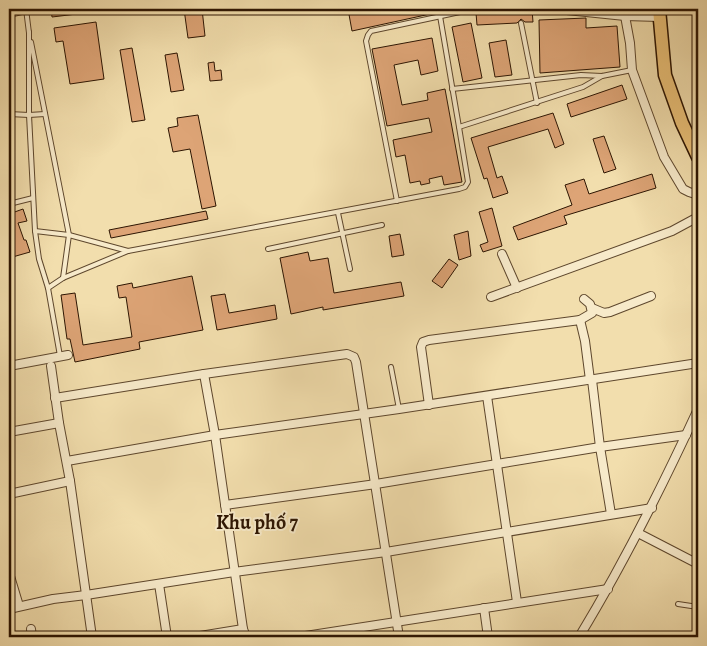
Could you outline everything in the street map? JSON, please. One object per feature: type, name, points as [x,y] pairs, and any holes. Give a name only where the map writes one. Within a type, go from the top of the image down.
[{"type":"main road","points":[[659,13],[665,75],[682,123],[698,157]]},
{"type":"street","points":[[557,9],[625,16],[659,13]]},
{"type":"street","points":[[625,16],[632,70],[664,157],[683,189],[698,194]]},
{"type":"street","points":[[491,298],[672,231],[698,217]]},
{"type":"street","points":[[502,254],[517,288]]},
{"type":"street","points":[[584,299],[592,308],[610,312],[651,296]]},
{"type":"street","points":[[429,405],[421,347],[423,342],[580,320],[592,313],[592,308]]},
{"type":"street","points":[[580,320],[585,341],[611,514]]},
{"type":"street","points":[[55,398],[204,374],[347,354],[354,357],[376,484],[399,637]]},
{"type":"street","points":[[13,366],[64,356]]},
{"type":"street","points":[[67,461],[215,435],[429,405],[698,363]]},
{"type":"street","points":[[52,366],[55,398],[67,461],[92,637]]},
{"type":"street","points":[[194,637],[245,633],[204,374]]},
{"type":"street","points":[[487,396],[517,602]]},
{"type":"street","points":[[579,637],[608,589],[652,508],[698,409]]},
{"type":"street","points":[[9,432],[59,423]]},
{"type":"street","points":[[225,505],[376,484],[600,447],[686,435]]},
{"type":"street","points":[[9,494],[70,482]]},
{"type":"street","points":[[9,609],[53,599],[86,596],[234,572],[386,552],[652,508]]},
{"type":"street","points":[[638,533],[698,564]]},
{"type":"street","points":[[9,573],[19,606]]},
{"type":"street","points":[[159,584],[167,637]]},
{"type":"street","points":[[299,637],[318,636],[517,602],[608,589]]},
{"type":"street","points":[[484,608],[488,637]]},
{"type":"street","points":[[32,629],[32,637]]},
{"type":"lane","points":[[447,9],[448,14]]},
{"type":"lane","points":[[397,201],[366,41],[368,35],[371,31],[471,9]]},
{"type":"lane","points":[[9,15],[26,10],[69,235],[64,278]]},
{"type":"lane","points":[[48,288],[64,278],[128,251],[459,190],[464,187],[468,182],[440,16]]},
{"type":"lane","points":[[521,23],[537,103]]},
{"type":"lane","points":[[29,32],[29,115],[35,231],[39,259],[64,356]]},
{"type":"lane","points":[[452,89],[581,75],[602,76],[632,70]]},
{"type":"lane","points":[[459,127],[583,87],[602,76]]},
{"type":"lane","points":[[9,114],[45,114]]},
{"type":"lane","points":[[9,204],[33,198]]},
{"type":"lane","points":[[338,213],[350,269]]},
{"type":"lane","points":[[268,249],[382,225]]},
{"type":"lane","points":[[35,231],[69,235],[128,251]]},
{"type":"lane","points":[[9,361],[13,366]]},
{"type":"lane","points":[[391,367],[398,409]]},
{"type":"lane","points":[[678,604],[698,607]]},
{"type":"building","points":[[51,9],[85,9],[85,13],[52,17]]},
{"type":"building","points":[[184,9],[202,9],[205,36],[188,38]]},
{"type":"building","points":[[348,9],[385,9],[386,12],[403,9],[444,9],[444,11],[352,31]]},
{"type":"building","points":[[532,9],[533,22],[525,22],[521,19],[517,23],[477,25],[476,13]]},
{"type":"building","points":[[586,18],[586,28],[617,26],[620,67],[540,73],[539,20]]},
{"type":"building","points":[[96,22],[104,79],[70,84],[63,41],[56,42],[54,28]]},
{"type":"building","points":[[471,23],[482,78],[463,82],[452,27]]},
{"type":"building","points":[[432,38],[438,71],[421,75],[418,60],[394,65],[402,105],[428,100],[427,93],[445,89],[462,182],[444,185],[442,176],[429,179],[430,183],[421,185],[420,181],[410,183],[405,155],[396,157],[393,140],[432,132],[429,118],[387,126],[372,49]]},
{"type":"building","points":[[506,40],[512,75],[495,77],[489,43]]},
{"type":"building","points":[[132,48],[145,120],[132,122],[120,50]]},
{"type":"building","points":[[177,53],[184,90],[171,92],[165,55]]},
{"type":"building","points":[[214,62],[215,71],[221,70],[222,80],[210,81],[208,63]]},
{"type":"building","points":[[622,85],[627,99],[571,117],[567,104]]},
{"type":"building","points":[[553,113],[564,144],[555,148],[548,129],[488,147],[497,178],[502,176],[508,193],[493,198],[487,178],[484,179],[471,138]]},
{"type":"building","points":[[198,115],[216,206],[202,209],[190,149],[173,152],[168,128],[178,126],[177,118]]},
{"type":"building","points":[[604,136],[616,169],[604,173],[593,139]]},
{"type":"building","points":[[652,174],[656,188],[564,216],[567,224],[518,240],[513,227],[572,205],[565,185],[584,179],[589,194]]},
{"type":"building","points":[[492,208],[502,246],[483,252],[480,245],[488,242],[479,212]]},
{"type":"building","points":[[23,209],[27,221],[18,223],[30,252],[9,258],[9,214]]},
{"type":"building","points":[[206,211],[208,219],[111,238],[109,230]]},
{"type":"building","points":[[468,231],[471,256],[459,260],[454,235]]},
{"type":"building","points":[[400,234],[404,255],[392,257],[389,236]]},
{"type":"building","points":[[308,252],[310,261],[328,258],[334,293],[401,282],[404,296],[323,310],[323,307],[291,314],[280,258]]},
{"type":"building","points":[[449,259],[458,265],[442,288],[432,281]]},
{"type":"building","points":[[192,276],[203,330],[139,342],[140,349],[75,362],[70,339],[67,339],[61,295],[75,293],[83,345],[132,337],[126,297],[119,298],[117,286],[132,283],[133,288]]},
{"type":"building","points":[[225,294],[229,313],[275,305],[277,319],[217,330],[211,296]]},
{"type":"district","name":"Khu phố 7","points":[[257,522]]}]
